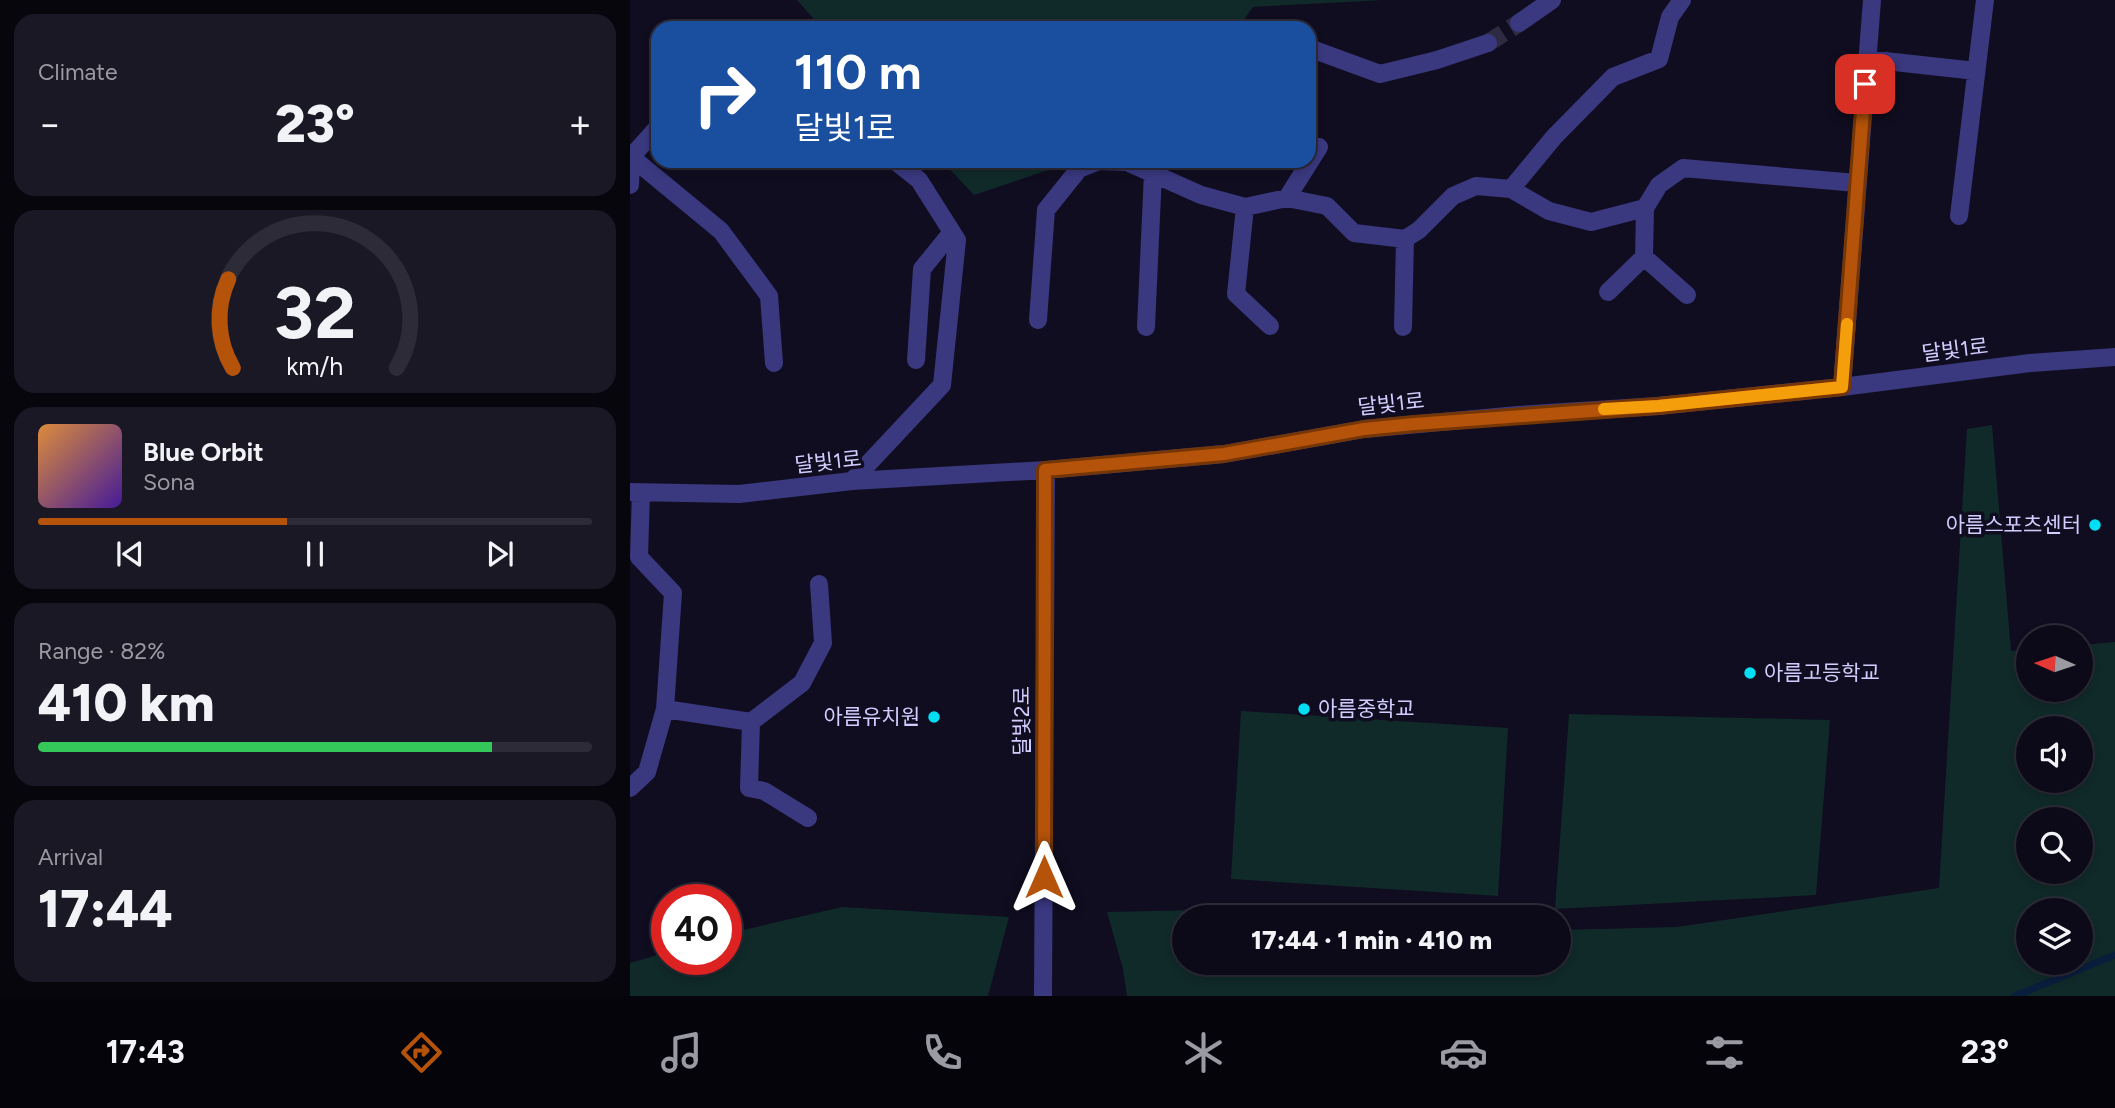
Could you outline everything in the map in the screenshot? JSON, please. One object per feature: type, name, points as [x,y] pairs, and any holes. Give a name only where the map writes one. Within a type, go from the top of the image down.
[{"type":"street","points":[[1519,23],[1552,0]]},
{"type":"street","points":[[1511,189],[1554,137],[1613,77],[1659,59],[1670,17],[1682,0]]},
{"type":"street","points":[[1842,387],[1872,0]]},
{"type":"street","points":[[1959,216],[1985,0]]},
{"type":"street","points":[[1316,51],[1380,74],[1437,60],[1488,43]]},
{"type":"street","points":[[1867,59],[1976,71]]},
{"type":"street","points":[[630,185],[631,156],[651,135]]},
{"type":"street","points":[[1316,152],[1319,147]]},
{"type":"street","points":[[631,156],[721,231],[769,296],[774,363]]},
{"type":"street","points":[[852,481],[942,385],[957,240],[919,180],[904,168]]},
{"type":"street","points":[[1038,320],[1046,210],[1082,168]]},
{"type":"street","points":[[1141,168],[1200,195],[1245,207],[1287,198],[1327,206],[1354,233],[1405,239],[1419,230],[1453,196],[1476,186],[1511,189],[1549,211],[1591,222],[1645,208]]},
{"type":"street","points":[[1287,198],[1306,168]]},
{"type":"street","points":[[1608,292],[1644,257],[1645,208],[1659,185],[1683,168],[1857,183]]},
{"type":"street","points":[[1146,327],[1153,173]]},
{"type":"street","points":[[1245,207],[1236,294],[1270,326]]},
{"type":"street","points":[[916,360],[922,269],[952,232]]},
{"type":"street","points":[[1403,327],[1405,239]]},
{"type":"street","points":[[1644,257],[1687,295]]},
{"type":"street","name":"달빛1로","points":[[635,492],[739,494],[852,481],[1045,470],[1224,454],[1352,431],[1402,425],[1658,406],[1842,387],[2030,363],[2115,357]]},
{"type":"street","name":"달빛2로","points":[[1043,996],[1045,470]]},
{"type":"street","points":[[630,786],[647,772],[665,709],[673,593],[639,557],[635,492]]},
{"type":"street","points":[[665,709],[751,722],[802,683],[823,643],[819,584]]},
{"type":"street","points":[[751,722],[749,788],[764,791],[808,818]]},
{"type":"green space","points":[[797,0],[1383,0],[1253,7],[1243,21],[816,21]]},
{"type":"green space","points":[[949,168],[1054,168],[974,195]]},
{"type":"green space","points":[[1992,425],[2011,651],[2016,650],[2016,702],[2093,702],[2093,644],[2115,642],[2115,996],[1127,996],[1123,969],[1107,912],[1172,911],[1172,975],[1571,975],[1571,930],[1677,927],[1939,888],[1967,429]]},
{"type":"green space","points":[[1241,711],[1508,728],[1498,896],[1231,879]]},
{"type":"green space","points":[[1569,714],[1830,720],[1816,895],[1571,908],[1571,905],[1555,905]]},
{"type":"green space","points":[[842,907],[1009,917],[988,996],[630,996],[630,963],[651,957],[651,975],[742,975],[742,930]]},
{"type":"waterway","points":[[2015,996],[2115,955]]},
{"type":"tunnel","points":[[1488,43],[1519,23]]},
{"type":"slow traffic","points":[[1604,409],[1842,387],[1847,324]]},
{"type":"place","name":"아름스포츠센터","points":[[2095,525]]},
{"type":"place","name":"아름고등학교","points":[[1750,673]]},
{"type":"place","name":"아름중학교","points":[[1304,709]]},
{"type":"place","name":"아름유치원","points":[[934,717]]},
{"type":"route","points":[[1044,877],[1045,470],[1224,454],[1364,429],[1658,406],[1842,387],[1865,84]]}]
